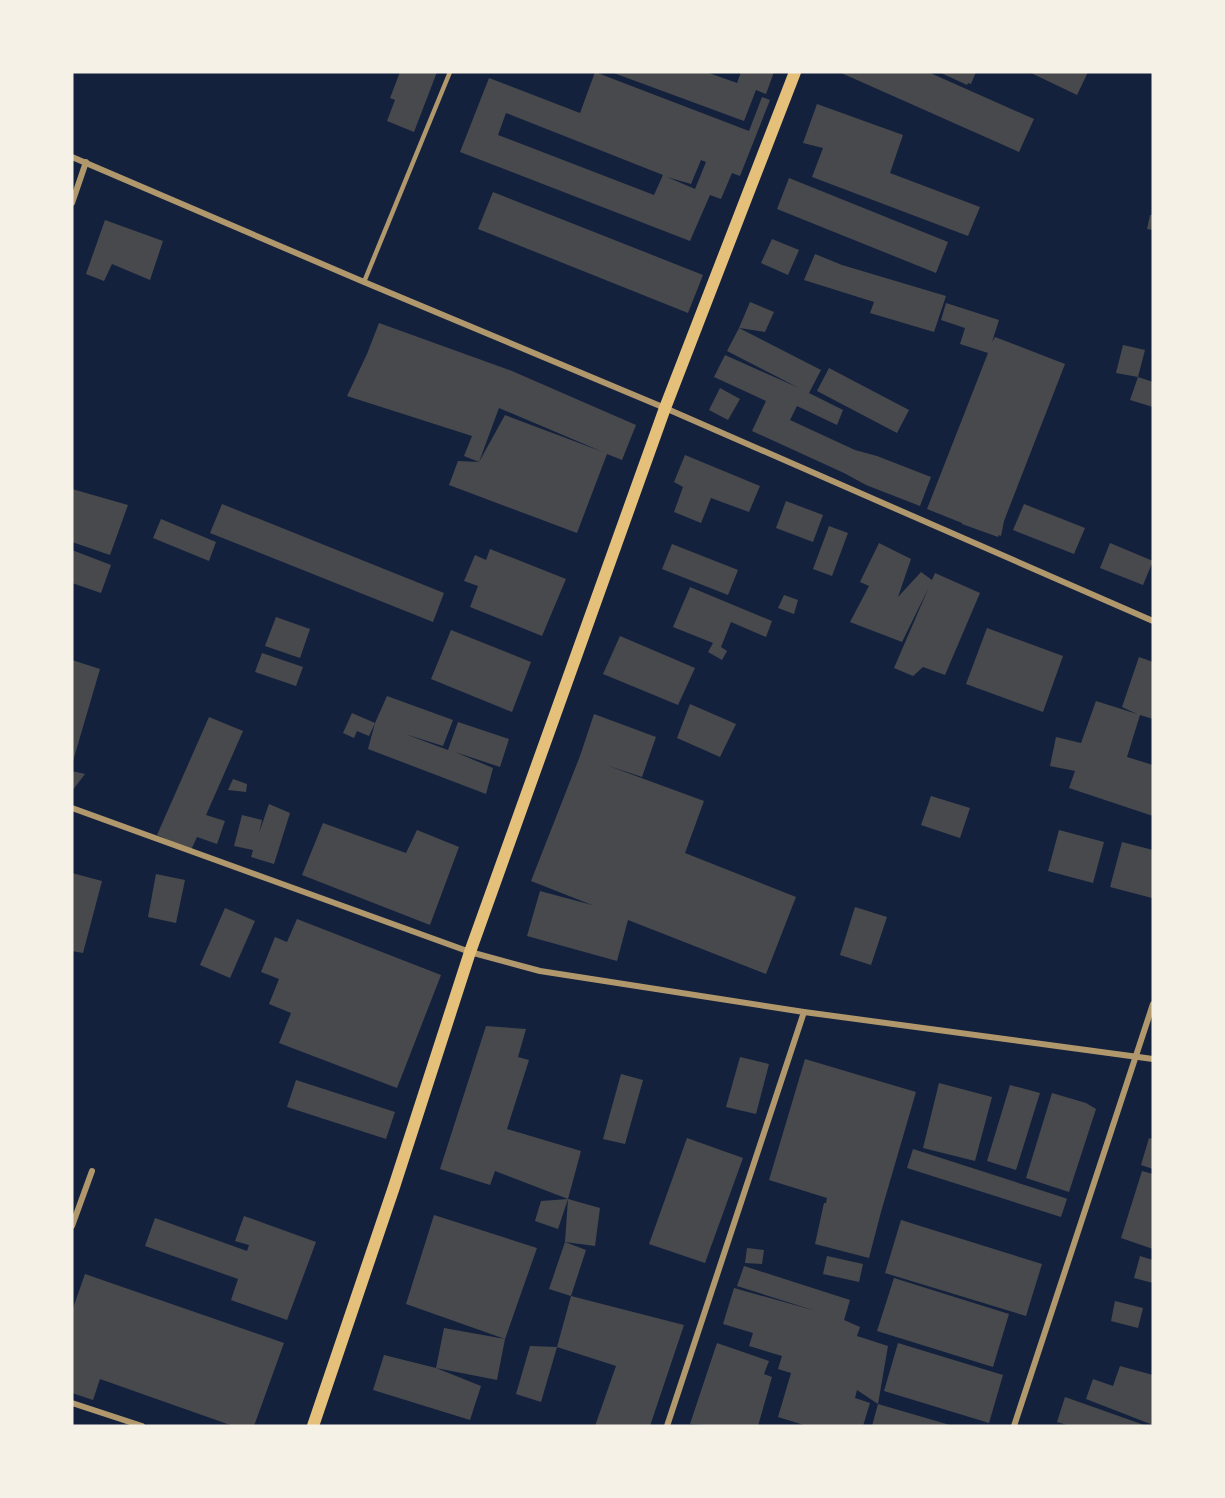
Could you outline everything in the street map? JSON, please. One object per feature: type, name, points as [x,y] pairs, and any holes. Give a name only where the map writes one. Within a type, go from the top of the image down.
[{"type":"main road","points":[[313,1426],[398,1176],[470,952],[664,408],[795,72]]},
{"type":"street","points":[[72,156],[664,408],[1153,621]]},
{"type":"street","points":[[72,203],[86,162]]},
{"type":"street","points":[[72,808],[470,952],[540,971],[804,1012],[1153,1059]]},
{"type":"street","points":[[1014,1426],[1153,1004]]},
{"type":"street","points":[[667,1426],[804,1012]]},
{"type":"street","points":[[72,1226],[92,1171]]},
{"type":"street","points":[[72,1403],[142,1426]]},
{"type":"lane","points":[[364,282],[450,72]]},
{"type":"building","points":[[400,72],[437,72],[414,132],[387,121],[395,100],[390,98]]},
{"type":"building","points":[[595,72],[749,131],[762,97],[770,100],[740,176],[732,173],[721,199],[710,195],[690,241],[460,152],[489,78],[580,113]],"holes":[[[506,113],[663,175],[654,195],[498,135]],[[701,160],[706,162],[695,189],[667,177],[691,184]]]},
{"type":"building","points":[[611,72],[706,72],[737,83],[741,72],[774,72],[766,94],[756,90],[744,121]]},
{"type":"building","points":[[839,72],[928,72],[1034,119],[1019,152]]},
{"type":"building","points":[[939,72],[976,72],[971,84],[967,85]]},
{"type":"building","points":[[1029,72],[1088,72],[1077,95]]},
{"type":"building","points":[[817,104],[903,135],[890,173],[980,207],[968,236],[812,177],[823,148],[803,143]]},
{"type":"building","points":[[789,178],[948,242],[936,273],[777,209]]},
{"type":"building","points":[[493,192],[703,275],[688,313],[478,229]]},
{"type":"building","points":[[1150,215],[1153,215],[1153,230],[1147,229]]},
{"type":"building","points":[[105,220],[163,241],[150,280],[112,264],[104,281],[86,274]]},
{"type":"building","points":[[772,239],[799,250],[788,275],[761,263]]},
{"type":"building","points":[[815,254],[842,265],[946,296],[934,332],[870,313],[874,302],[804,280]]},
{"type":"building","points":[[750,302],[774,312],[765,332],[739,328]]},
{"type":"building","points":[[946,303],[999,320],[992,342],[995,337],[1065,364],[1004,521],[1001,536],[998,537],[927,509],[988,353],[960,344],[965,328],[941,320]]},
{"type":"building","points":[[379,323],[512,371],[636,425],[622,460],[607,454],[577,533],[449,485],[458,461],[479,462],[464,456],[472,436],[347,396]],"holes":[[[499,408],[603,452],[505,415],[479,462]]]},
{"type":"building","points":[[739,328],[821,370],[809,393],[843,410],[837,425],[797,406],[790,420],[855,450],[931,477],[920,506],[866,485],[752,431],[766,401],[714,377],[725,355],[799,388],[727,351]]},
{"type":"building","points":[[1123,345],[1145,350],[1138,377],[1116,373]]},
{"type":"building","points":[[829,368],[909,410],[897,433],[817,391]]},
{"type":"building","points":[[1138,377],[1153,382],[1153,407],[1130,400]]},
{"type":"building","points":[[720,388],[740,399],[728,420],[709,410]]},
{"type":"building","points":[[685,455],[760,486],[749,512],[711,498],[701,523],[674,512],[683,487],[674,482]]},
{"type":"building","points":[[72,489],[128,505],[110,555],[72,542]]},
{"type":"building","points":[[786,501],[823,515],[813,542],[776,528]]},
{"type":"building","points":[[222,504],[444,593],[433,622],[210,533]]},
{"type":"building","points":[[1024,504],[1085,528],[1074,554],[1013,530]]},
{"type":"building","points":[[161,519],[216,542],[209,561],[153,538]]},
{"type":"building","points":[[829,526],[848,533],[832,576],[813,569]]},
{"type":"building","points":[[879,543],[911,559],[898,597],[921,572],[932,580],[935,573],[980,593],[945,675],[923,667],[913,676],[894,668],[929,587],[902,642],[850,622],[869,586],[860,582]]},
{"type":"building","points":[[1110,543],[1153,561],[1143,585],[1100,568]]},
{"type":"building","points":[[672,544],[738,570],[728,595],[662,569]]},
{"type":"building","points":[[490,549],[566,579],[542,636],[470,607],[478,586],[464,581],[475,555],[486,560]]},
{"type":"building","points":[[72,550],[111,565],[101,593],[72,583]]},
{"type":"building","points":[[690,587],[772,621],[766,637],[731,622],[721,647],[727,651],[722,660],[708,652],[713,643],[673,627]]},
{"type":"building","points":[[784,595],[798,600],[794,614],[778,608]]},
{"type":"building","points":[[276,617],[310,629],[300,658],[265,646]]},
{"type":"building","points":[[987,628],[1063,656],[1043,712],[966,684]]},
{"type":"building","points":[[451,630],[531,662],[512,712],[431,679]]},
{"type":"building","points":[[620,636],[695,668],[678,705],[603,674]]},
{"type":"building","points":[[262,653],[303,667],[296,686],[255,672]]},
{"type":"building","points":[[1139,657],[1153,662],[1153,719],[1140,715],[1127,757],[1153,765],[1153,816],[1069,788],[1075,771],[1050,766],[1056,737],[1081,743],[1096,701],[1137,714],[1122,707]]},
{"type":"building","points":[[72,660],[100,669],[73,761],[72,761]]},
{"type":"building","points":[[387,696],[453,720],[443,746],[405,734],[448,750],[458,722],[509,739],[500,767],[455,752],[493,768],[486,794],[368,749],[375,723]]},
{"type":"building","points":[[690,704],[736,724],[720,757],[677,738]]},
{"type":"building","points":[[352,713],[375,723],[369,736],[357,731],[354,738],[343,733]]},
{"type":"building","points":[[594,714],[656,737],[642,777],[606,765],[704,801],[685,853],[796,897],[766,974],[628,920],[617,961],[527,936],[540,891],[592,905],[531,881]]},
{"type":"building","points":[[209,717],[243,731],[206,815],[225,821],[217,844],[197,837],[191,850],[157,835]]},
{"type":"building","points":[[72,771],[85,774],[72,791]]},
{"type":"building","points":[[233,779],[247,784],[246,792],[228,790]]},
{"type":"building","points":[[931,796],[970,808],[960,838],[921,825]]},
{"type":"building","points":[[269,804],[290,813],[274,864],[251,857],[253,850],[234,846],[242,815],[262,820],[259,833]]},
{"type":"building","points":[[323,823],[406,853],[417,830],[459,847],[430,925],[302,875]]},
{"type":"building","points":[[1059,830],[1104,842],[1093,883],[1048,871]]},
{"type":"building","points":[[1122,842],[1153,850],[1152,898],[1110,887]]},
{"type":"building","points":[[72,873],[102,881],[83,953],[72,951]]},
{"type":"building","points":[[156,874],[185,880],[176,923],[148,917]]},
{"type":"building","points":[[855,907],[887,917],[871,965],[840,955]]},
{"type":"building","points":[[225,908],[255,921],[230,978],[200,965]]},
{"type":"building","points":[[297,919],[441,975],[397,1088],[279,1043],[291,1013],[269,1004],[279,979],[261,972],[275,937],[287,942]]},
{"type":"building","points":[[486,1026],[526,1029],[518,1057],[529,1060],[507,1129],[581,1151],[568,1199],[495,1171],[490,1185],[440,1169]]},
{"type":"building","points":[[740,1057],[769,1064],[756,1114],[726,1107]]},
{"type":"building","points":[[805,1059],[916,1092],[869,1258],[815,1244],[827,1198],[769,1180]]},
{"type":"building","points":[[621,1074],[643,1080],[625,1144],[603,1139]]},
{"type":"building","points":[[296,1080],[395,1112],[386,1139],[287,1107]]},
{"type":"building","points":[[939,1083],[992,1097],[975,1161],[923,1148]]},
{"type":"building","points":[[1010,1085],[1040,1093],[1016,1170],[987,1161]]},
{"type":"building","points":[[1052,1093],[1086,1103],[1096,1109],[1069,1192],[1026,1178]]},
{"type":"building","points":[[687,1138],[743,1158],[705,1263],[649,1244]]},
{"type":"building","points":[[1149,1138],[1153,1139],[1153,1169],[1141,1165]]},
{"type":"building","points":[[913,1149],[1065,1198],[1067,1199],[1061,1217],[907,1168]]},
{"type":"building","points":[[1142,1171],[1153,1174],[1153,1249],[1121,1238]]},
{"type":"building","points":[[568,1199],[558,1229],[535,1221],[541,1201]]},
{"type":"building","points":[[568,1199],[600,1208],[595,1246],[565,1242]]},
{"type":"building","points":[[434,1215],[537,1248],[505,1339],[406,1304]]},
{"type":"building","points":[[244,1216],[316,1242],[287,1320],[231,1300],[238,1279],[145,1246],[155,1218],[247,1251],[249,1245],[235,1241]]},
{"type":"building","points":[[901,1220],[1042,1264],[1026,1316],[885,1273]]},
{"type":"building","points":[[565,1242],[586,1250],[571,1296],[549,1289]]},
{"type":"building","points":[[747,1248],[764,1250],[762,1264],[745,1263]]},
{"type":"building","points":[[827,1256],[863,1264],[859,1282],[823,1274]]},
{"type":"building","points":[[1140,1256],[1153,1260],[1153,1283],[1134,1278]]},
{"type":"building","points":[[744,1266],[850,1300],[844,1320],[860,1327],[857,1336],[888,1346],[878,1404],[857,1390],[855,1398],[870,1403],[863,1426],[807,1426],[778,1417],[791,1373],[778,1369],[782,1356],[749,1346],[753,1333],[723,1324],[734,1288],[816,1311],[737,1286]]},
{"type":"building","points":[[85,1274],[284,1343],[254,1426],[233,1426],[100,1379],[93,1400],[72,1393],[72,1311]]},
{"type":"building","points":[[894,1278],[1009,1314],[993,1367],[877,1331]]},
{"type":"building","points":[[571,1296],[684,1325],[650,1426],[595,1426],[616,1366],[557,1347]]},
{"type":"building","points":[[1115,1301],[1143,1308],[1138,1328],[1111,1321]]},
{"type":"building","points":[[444,1328],[505,1339],[497,1380],[436,1368]]},
{"type":"building","points":[[717,1343],[769,1361],[764,1374],[772,1377],[758,1426],[690,1424]]},
{"type":"building","points":[[898,1343],[1003,1375],[989,1423],[884,1391]]},
{"type":"building","points":[[530,1346],[557,1347],[541,1402],[516,1394]]},
{"type":"building","points":[[384,1355],[436,1368],[481,1386],[470,1420],[373,1390]]},
{"type":"building","points":[[1120,1366],[1153,1375],[1153,1425],[1086,1399],[1093,1379],[1113,1386]]},
{"type":"building","points":[[1065,1397],[1147,1426],[1070,1426],[1057,1422]]},
{"type":"building","points":[[878,1404],[950,1425],[950,1426],[872,1426]]}]
